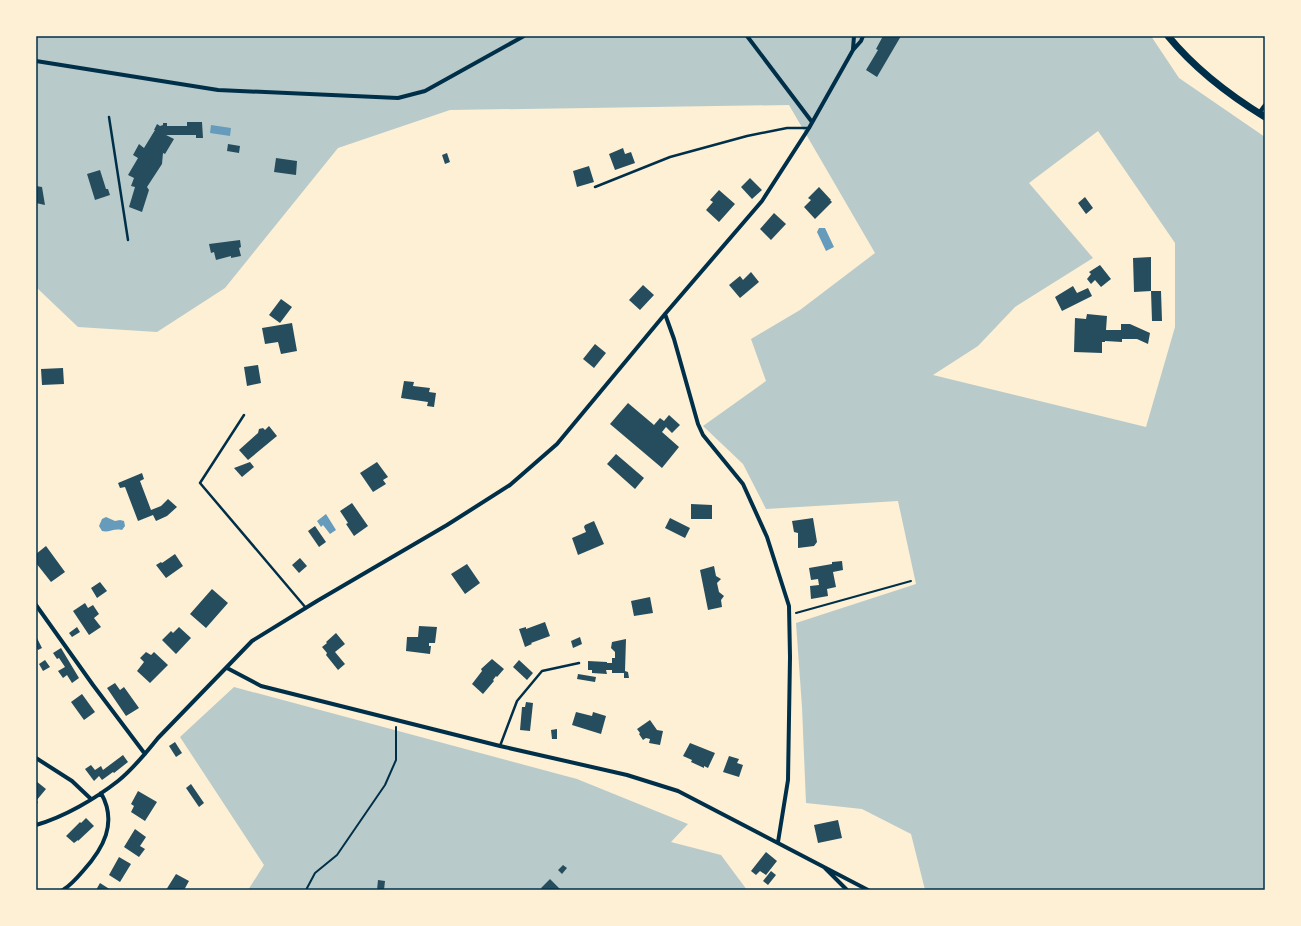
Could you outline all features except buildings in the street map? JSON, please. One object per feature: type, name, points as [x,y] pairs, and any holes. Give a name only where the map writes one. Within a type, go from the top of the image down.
[{"type":"main road","points":[[1168,36],[1192,63],[1207,76],[1262,115]]},
{"type":"street","points":[[36,61],[218,90],[398,98],[425,91],[524,36]]},
{"type":"street","points":[[747,36],[812,122]]},
{"type":"street","points":[[853,50],[854,36]]},
{"type":"street","points":[[36,825],[67,813],[119,781],[158,738],[252,641],[447,525],[510,485],[557,444],[665,314],[762,201],[809,128],[853,50],[861,41],[863,36]]},
{"type":"street","points":[[1262,115],[1265,105]]},
{"type":"street","points":[[665,314],[674,339],[702,435],[743,484],[767,537],[789,606],[790,657],[788,780],[778,842]]},
{"type":"street","points":[[36,605],[92,685],[145,754]]},
{"type":"street","points":[[227,668],[261,686],[500,746],[627,775],[678,791],[868,890]]},
{"type":"street","points":[[36,758],[72,780],[91,799]]},
{"type":"street","points":[[63,890],[70,886],[94,859],[106,838],[108,816],[101,793]]},
{"type":"street","points":[[822,865],[847,890]]},
{"type":"lane","points":[[109,117],[128,240]]},
{"type":"lane","points":[[595,188],[670,157],[787,128],[809,128]]},
{"type":"lane","points":[[244,415],[200,483],[306,608]]},
{"type":"lane","points":[[500,746],[517,701],[542,671],[579,663]]},
{"type":"path","points":[[789,615],[911,581]]},
{"type":"path","points":[[306,890],[315,873],[337,855],[385,785],[396,760],[396,720]]},
{"type":"shaded area","points":[[36,36],[1151,36],[1179,78],[1265,137],[1265,890],[925,890],[911,834],[862,809],[806,803],[802,707],[796,623],[916,584],[898,501],[766,509],[743,464],[703,426],[766,381],[751,339],[800,310],[875,253],[789,105],[450,110],[338,148],[225,288],[157,332],[78,327],[36,287]],"holes":[[[1098,131],[1175,243],[1175,327],[1146,427],[933,375],[978,346],[1015,307],[1093,258],[1029,183]]]},
{"type":"shaded area","points":[[234,687],[577,779],[688,824],[671,842],[721,855],[747,890],[248,890],[264,865],[180,737]]},
{"type":"water","points":[[211,125],[231,128],[230,136],[210,133]]},
{"type":"water","points":[[819,228],[825,228],[834,247],[826,251],[817,232]]},
{"type":"water","points":[[326,514],[336,530],[330,534],[323,525],[321,527],[317,521]]},
{"type":"water","points":[[106,517],[115,521],[124,521],[125,526],[122,530],[102,531],[99,526],[102,519]]}]
